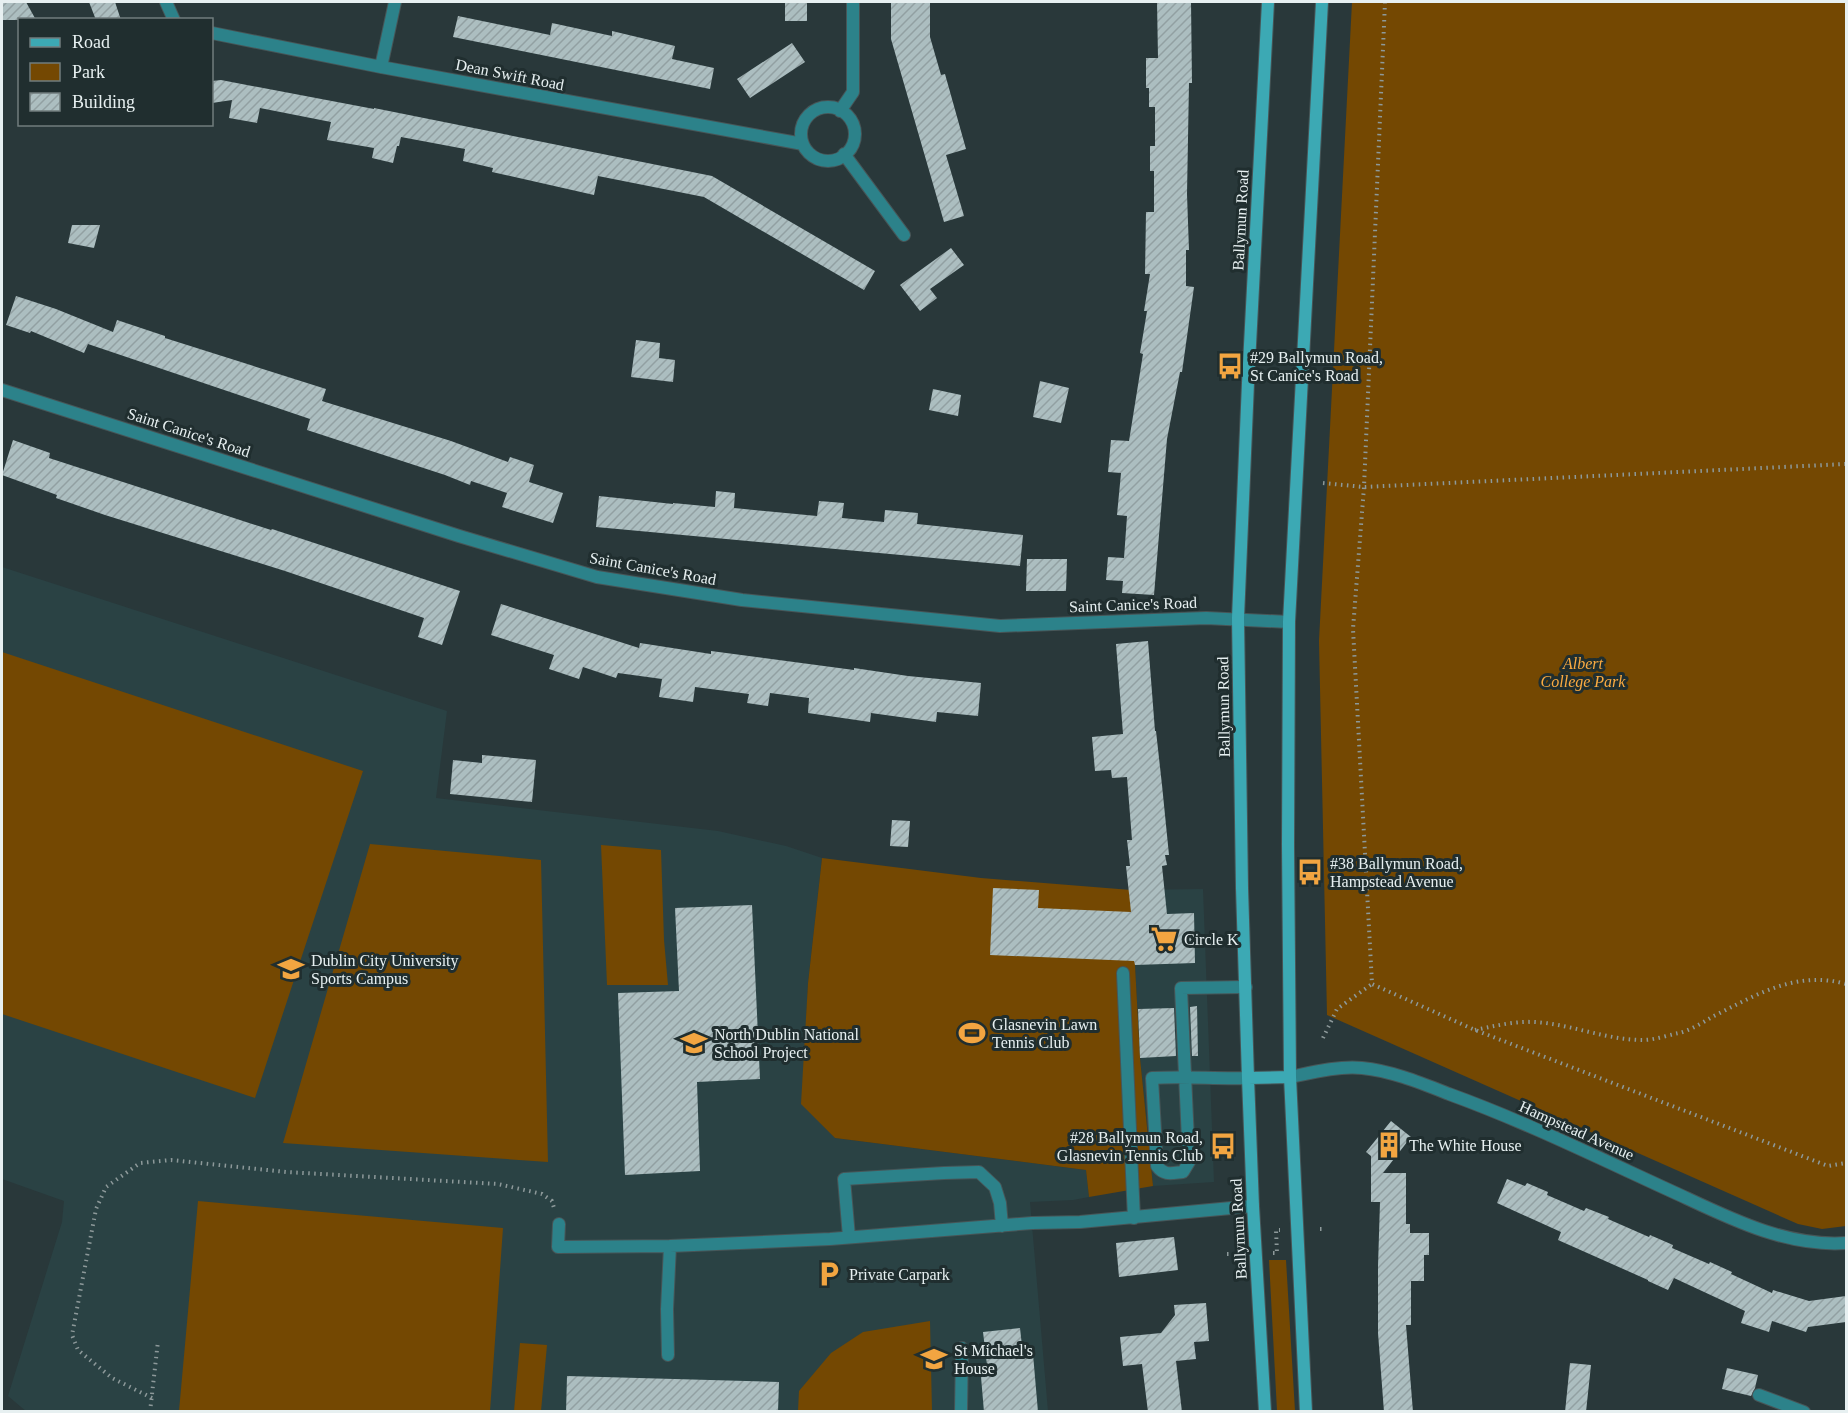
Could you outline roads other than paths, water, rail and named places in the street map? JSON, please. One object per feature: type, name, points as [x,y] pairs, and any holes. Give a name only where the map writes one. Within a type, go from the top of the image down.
[{"type":"main road","name":"Ballymun Road","points":[[1266,1412],[1253,1206],[1248,1078],[1242,888],[1239,618],[1248,383],[1268,2]]},
{"type":"main road","points":[[1306,1412],[1290,1077],[1289,622],[1322,2]]},
{"type":"main road","points":[[1248,1078],[1290,1077]]},
{"type":"street","points":[[166,2],[173,18]]},
{"type":"street","points":[[381,67],[395,2]]},
{"type":"street","points":[[840,111],[853,92],[853,2]]},
{"type":"street","name":"Dean Swift Road","points":[[213,33],[381,67],[803,144]]},
{"type":"street","points":[[825,107],[836,108],[845,113],[852,123],[853,142],[848,151],[838,159],[819,159],[810,155],[803,144],[802,126],[807,117],[815,111],[825,107]]},
{"type":"street","points":[[844,154],[904,235]]},
{"type":"street","name":"Saint Canice's Road","points":[[2,390],[459,536],[597,577],[742,600],[1000,626],[1206,618],[1289,622]]},
{"type":"street","points":[[1123,974],[1134,1218]]},
{"type":"street","points":[[1246,987],[1181,988],[1185,1076],[1189,1162],[1183,1172],[1165,1174],[1157,1166],[1152,1078],[1185,1076],[1216,1079],[1248,1078]]},
{"type":"street","name":"Hampstead Avenue","points":[[1290,1077],[1329,1069],[1361,1068],[1378,1070],[1412,1080],[1485,1107],[1739,1223],[1806,1241],[1846,1243]]},
{"type":"street","points":[[849,1238],[844,1179],[979,1172],[995,1187],[1000,1203],[1002,1226]]},
{"type":"street","points":[[558,1224],[558,1247],[670,1246],[849,1238],[1032,1223],[1134,1218],[1253,1206]]},
{"type":"street","points":[[668,1355],[667,1310],[670,1246]]},
{"type":"street","points":[[961,1412],[962,1348]]},
{"type":"street","points":[[1759,1395],[1804,1412]]},
{"type":"place","name":"#29 Ballymun Road, St Canice's Road","points":[[1230,366]]},
{"type":"place","name":"#38 Ballymun Road, Hampstead Avenue","points":[[1310,872]]},
{"type":"place","name":"Circle K","points":[[1164,939]]},
{"type":"place","name":"Dublin City University Sports Campus","points":[[291,969]]},
{"type":"place","name":"Glasnevin Lawn Tennis Club","points":[[972,1033]]},
{"type":"place","name":"North Dublin National School Project","points":[[694,1043]]},
{"type":"place","name":"The White House","points":[[1389,1145]]},
{"type":"place","name":"#28 Ballymun Road, Glasnevin Tennis Club","points":[[1223,1146]]},
{"type":"place","name":"Private Carpark","points":[[829,1274]]},
{"type":"place","name":"St Michael's House","points":[[934,1359]]},
{"type":"park label","name":"Albert College Park","points":[[1583,672]]}]
